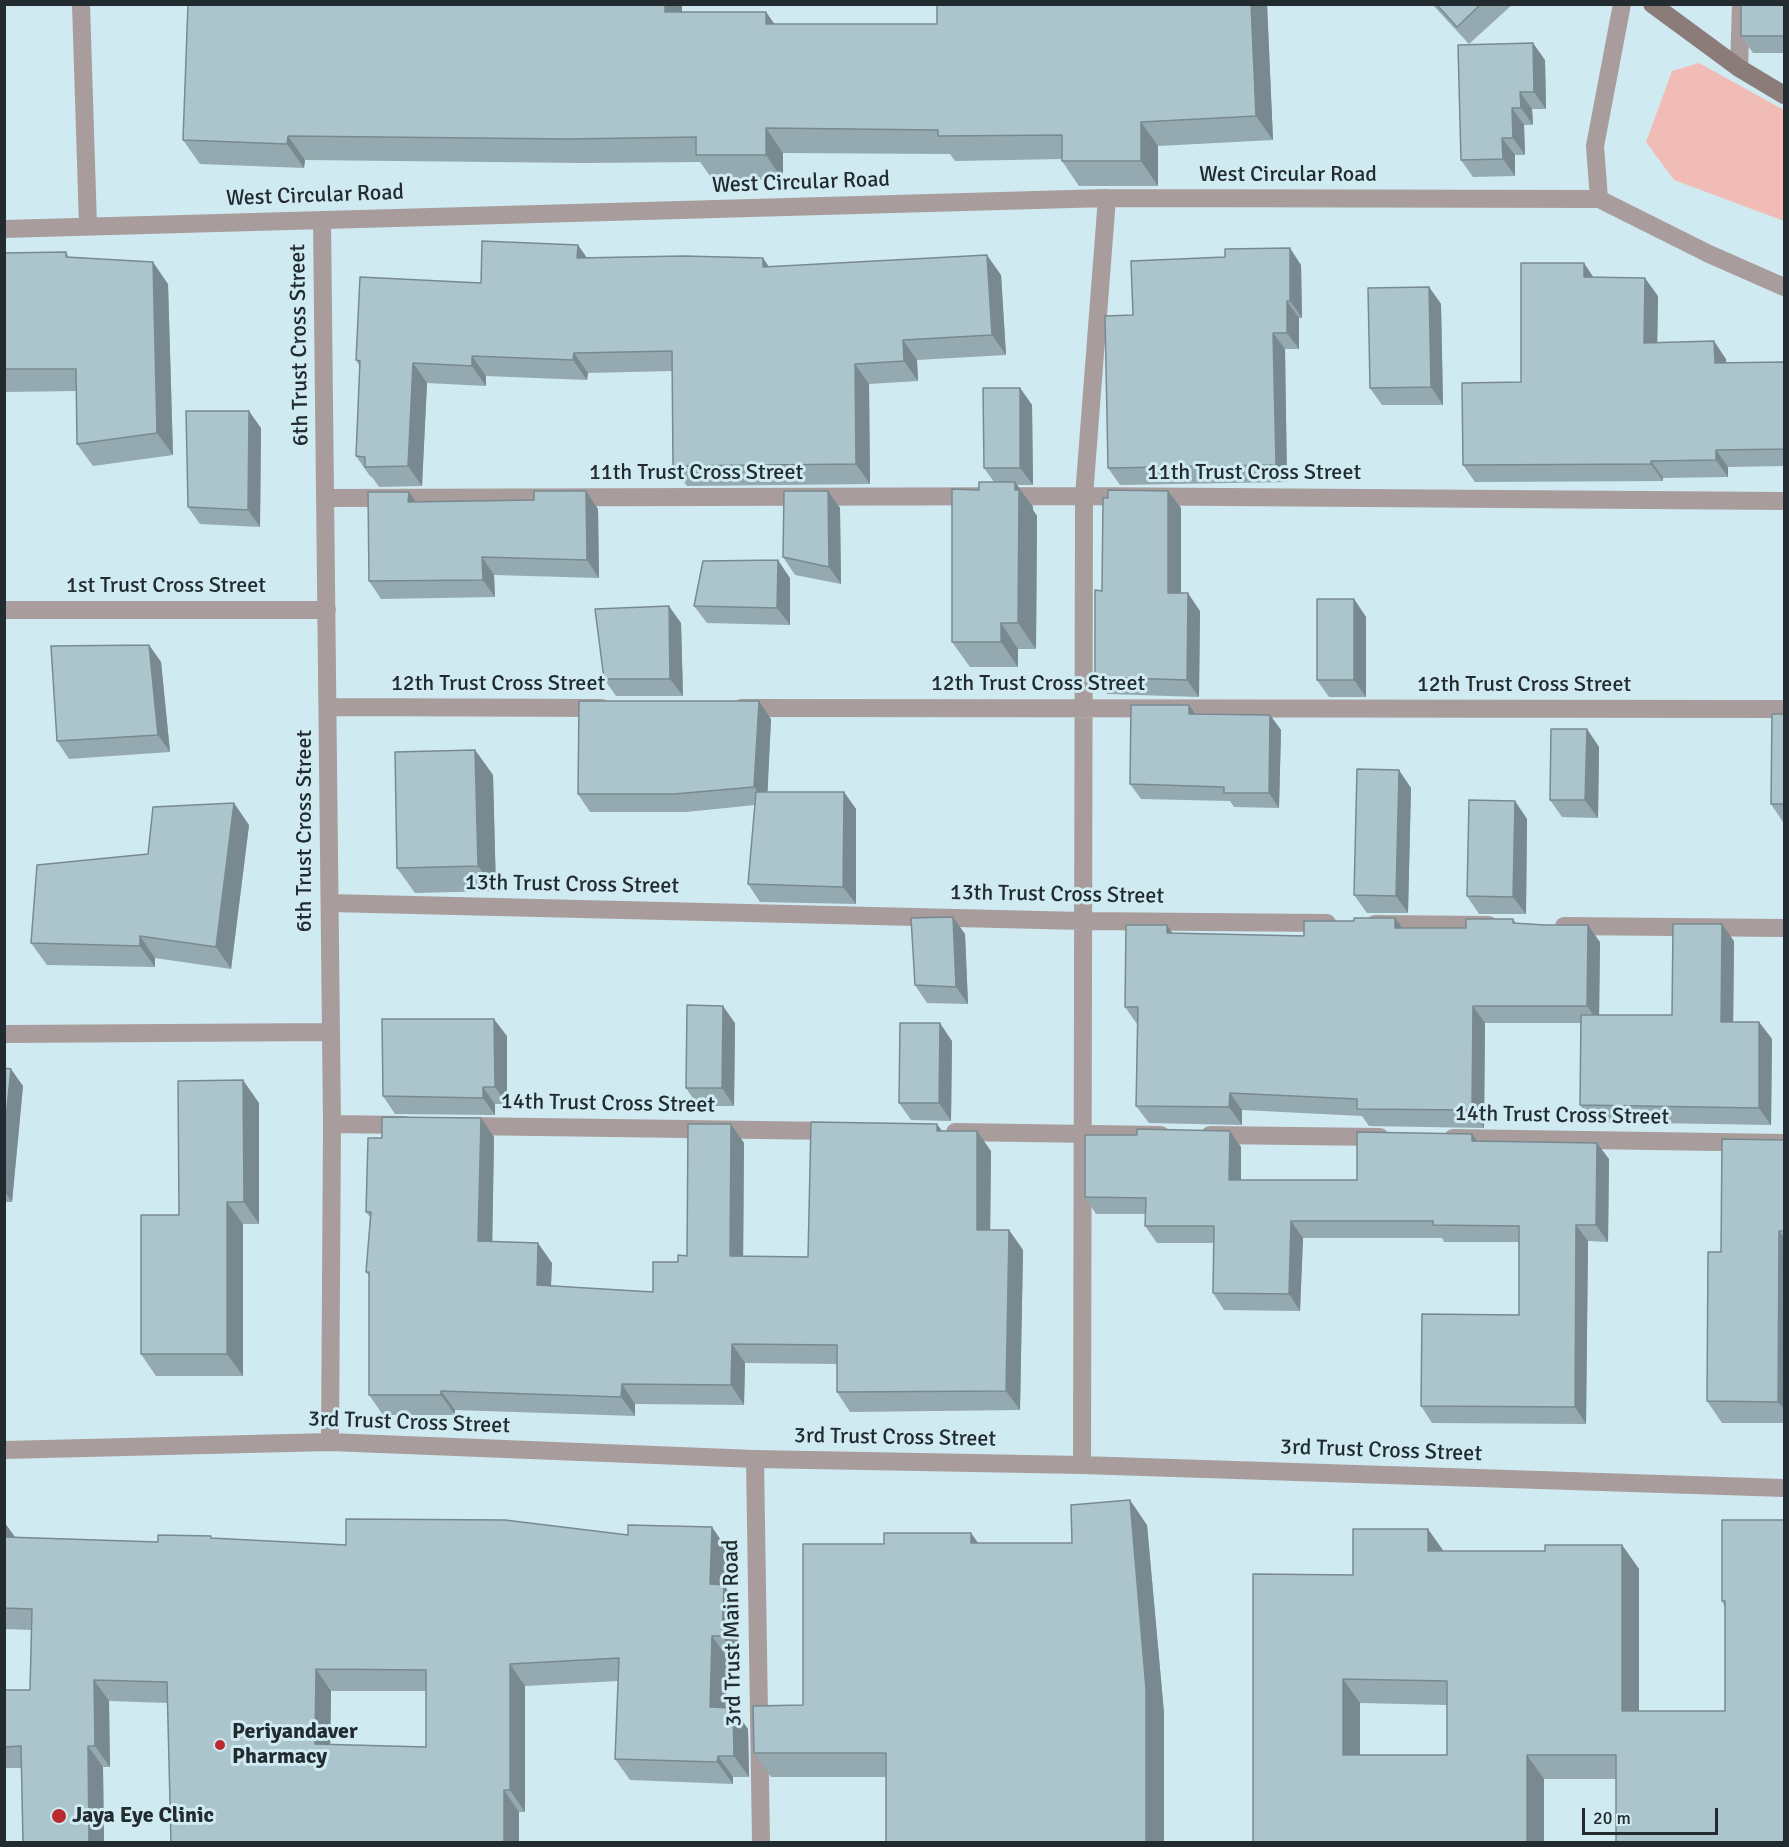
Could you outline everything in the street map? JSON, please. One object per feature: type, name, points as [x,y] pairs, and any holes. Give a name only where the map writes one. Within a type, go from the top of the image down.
[{"type":"street","points":[[81,4],[88,226]]},
{"type":"street","points":[[1622,4],[1595,146],[1599,199],[1709,254],[1785,286]]},
{"type":"street","points":[[1652,4],[1739,68],[1785,95]]},
{"type":"street","points":[[1739,68],[1742,4]]},
{"type":"street","points":[[1082,1465],[1084,496],[1107,198]]},
{"type":"street","name":"West Circular Road","points":[[4,229],[1107,198],[1599,199]]},
{"type":"street","name":"6th Trust Cross Street","points":[[322,220],[327,498],[332,1124],[330,1442]]},
{"type":"street","name":"11th Trust Cross Street","points":[[327,498],[1084,496],[1785,501]]},
{"type":"street","name":"1st Trust Cross Street","points":[[4,610],[327,610]]},
{"type":"street","name":"12th Trust Cross Street","points":[[328,708],[615,708]]},
{"type":"street","name":"12th Trust Cross Street","points":[[723,708],[1785,709]]},
{"type":"street","name":"13th Trust Cross Street","points":[[330,903],[1082,921],[1511,925]]},
{"type":"street","points":[[1546,925],[1785,928]]},
{"type":"street","points":[[4,1034],[330,1032]]},
{"type":"street","name":"14th Trust Cross Street","points":[[332,1124],[857,1131]]},
{"type":"street","points":[[941,1132],[1393,1138]]},
{"type":"street","name":"14th Trust Cross Street","points":[[1440,1138],[1785,1143]]},
{"type":"street","name":"3rd Trust Cross Street","points":[[4,1450],[330,1442],[755,1459],[1082,1465],[1785,1488]]},
{"type":"street","name":"3rd Trust Main Road","points":[[755,1459],[761,1842]]},
{"type":"shaded area","points":[[1699,63],[1784,110],[1784,221],[1674,180],[1646,142],[1672,71]]},
{"type":"building","points":[[188,4],[665,4],[665,12],[766,12],[766,24],[937,24],[937,4],[1251,4],[1256,116],[1141,122],[1141,161],[1062,161],[1062,135],[938,136],[938,130],[766,128],[766,155],[696,155],[696,137],[567,139],[288,136],[287,144],[183,140]]},
{"type":"building","points":[[1436,4],[1481,4],[1457,27]]},
{"type":"building","points":[[1741,4],[1785,4],[1785,36],[1741,36]]},
{"type":"building","points":[[1533,43],[1534,92],[1520,92],[1521,108],[1512,108],[1513,138],[1502,138],[1503,159],[1461,160],[1458,45]]},
{"type":"building","points":[[482,241],[578,245],[577,258],[683,256],[763,258],[763,267],[987,255],[992,335],[903,340],[904,361],[855,364],[856,464],[673,466],[672,351],[574,353],[573,360],[472,356],[472,366],[413,363],[408,466],[365,467],[365,457],[356,456],[360,361],[356,360],[360,277],[481,283]]},
{"type":"building","points":[[1290,248],[1290,301],[1287,301],[1287,333],[1273,333],[1276,465],[1108,468],[1105,316],[1133,315],[1131,261],[1225,257],[1225,249]]},
{"type":"building","points":[[66,252],[66,257],[153,262],[157,433],[77,444],[76,369],[4,369],[4,253]]},
{"type":"building","points":[[1521,263],[1584,263],[1584,277],[1645,278],[1644,343],[1714,341],[1715,363],[1785,362],[1785,449],[1716,450],[1716,460],[1651,461],[1651,464],[1463,465],[1462,383],[1521,382]]},
{"type":"building","points":[[1429,287],[1431,387],[1370,388],[1368,288]]},
{"type":"building","points":[[983,388],[1020,388],[1020,468],[984,468]]},
{"type":"building","points":[[186,411],[249,411],[248,510],[188,507]]},
{"type":"building","points":[[979,482],[1015,482],[1015,490],[1019,490],[1018,623],[1001,623],[1001,642],[952,642],[952,489],[979,490]]},
{"type":"building","points":[[1108,490],[1168,491],[1168,593],[1188,593],[1187,680],[1095,677],[1095,590],[1102,591],[1103,498],[1108,498]]},
{"type":"building","points":[[534,491],[586,491],[587,560],[482,557],[483,580],[369,581],[368,492],[409,492],[408,502],[534,500]]},
{"type":"building","points":[[784,491],[828,491],[829,567],[783,557]]},
{"type":"building","points":[[778,560],[777,608],[694,606],[703,561]]},
{"type":"building","points":[[1317,599],[1354,599],[1354,680],[1317,680]]},
{"type":"building","points":[[669,606],[670,679],[604,679],[595,609]]},
{"type":"building","points":[[149,645],[158,735],[57,741],[51,646]]},
{"type":"building","points":[[579,701],[759,701],[754,787],[674,794],[578,794]]},
{"type":"building","points":[[1131,705],[1189,705],[1189,714],[1270,715],[1269,793],[1224,793],[1224,787],[1130,784]]},
{"type":"building","points":[[1772,714],[1785,714],[1785,804],[1771,804]]},
{"type":"building","points":[[1551,729],[1587,729],[1585,800],[1550,800]]},
{"type":"building","points":[[475,750],[478,866],[397,868],[395,752]]},
{"type":"building","points":[[1357,769],[1399,770],[1396,896],[1354,895]]},
{"type":"building","points":[[756,792],[844,792],[843,887],[748,884]]},
{"type":"building","points":[[1469,800],[1515,801],[1513,897],[1467,896]]},
{"type":"building","points":[[234,803],[216,947],[140,936],[140,946],[31,943],[37,865],[148,854],[153,807]]},
{"type":"building","points":[[953,917],[956,987],[915,985],[911,918]]},
{"type":"building","points":[[1354,918],[1395,918],[1395,928],[1466,928],[1466,919],[1513,919],[1513,923],[1588,925],[1587,1006],[1473,1006],[1472,1110],[1357,1109],[1357,1099],[1230,1093],[1229,1107],[1136,1106],[1138,1007],[1125,1007],[1126,925],[1167,925],[1167,933],[1304,936],[1304,921],[1354,921]]},
{"type":"building","points":[[1673,924],[1722,924],[1721,1022],[1759,1022],[1759,1108],[1580,1105],[1581,1015],[1672,1015]]},
{"type":"building","points":[[687,1005],[723,1006],[722,1088],[686,1088]]},
{"type":"building","points":[[382,1019],[494,1019],[495,1087],[483,1087],[483,1098],[383,1096]]},
{"type":"building","points":[[900,1023],[940,1023],[939,1103],[899,1103]]},
{"type":"building","points":[[4,1068],[11,1069],[4,1137]]},
{"type":"building","points":[[243,1080],[244,1202],[227,1202],[227,1354],[141,1354],[141,1215],[179,1215],[178,1081]]},
{"type":"building","points":[[382,1117],[481,1118],[478,1241],[538,1243],[537,1285],[653,1292],[653,1262],[678,1262],[678,1255],[687,1256],[688,1124],[731,1124],[730,1256],[808,1257],[811,1122],[937,1124],[937,1131],[977,1131],[977,1230],[1009,1230],[1006,1391],[837,1392],[837,1345],[732,1344],[731,1385],[622,1384],[621,1397],[441,1391],[441,1395],[369,1395],[369,1272],[366,1272],[371,1212],[366,1212],[368,1138],[382,1138]]},
{"type":"building","points":[[1137,1129],[1230,1131],[1229,1180],[1357,1180],[1357,1132],[1472,1134],[1472,1141],[1597,1143],[1596,1225],[1576,1225],[1575,1407],[1421,1406],[1422,1314],[1519,1315],[1519,1226],[1433,1225],[1433,1221],[1291,1221],[1289,1294],[1213,1293],[1214,1226],[1145,1226],[1146,1198],[1085,1197],[1085,1135],[1137,1135]]},
{"type":"building","points":[[1722,1139],[1785,1140],[1785,1231],[1779,1231],[1778,1402],[1707,1401],[1708,1252],[1721,1252]]},
{"type":"building","points":[[1130,1500],[1146,1689],[1146,1842],[886,1842],[886,1753],[754,1753],[753,1706],[803,1705],[803,1544],[884,1544],[884,1533],[971,1533],[971,1543],[1072,1543],[1071,1505]]},
{"type":"building","points":[[346,1519],[505,1520],[628,1535],[628,1525],[712,1527],[710,1584],[724,1585],[722,1636],[712,1636],[710,1707],[733,1708],[734,1756],[718,1756],[717,1762],[615,1759],[619,1658],[510,1664],[510,1790],[504,1790],[504,1842],[171,1842],[167,1682],[94,1680],[95,1746],[88,1746],[89,1842],[23,1842],[21,1746],[4,1747],[4,1690],[30,1690],[32,1609],[4,1608],[4,1523],[5,1537],[158,1542],[158,1535],[211,1536],[211,1538],[346,1545]],"holes":[[[316,1669],[426,1670],[426,1747],[315,1744]]]},
{"type":"building","points":[[1722,1520],[1785,1520],[1785,1842],[1616,1842],[1616,1755],[1527,1755],[1527,1842],[1253,1842],[1253,1574],[1353,1575],[1353,1529],[1428,1529],[1428,1551],[1545,1551],[1545,1545],[1622,1545],[1622,1711],[1725,1711],[1725,1601],[1722,1601]],"holes":[[[1343,1679],[1447,1681],[1447,1755],[1343,1755]]]},
{"type":"place","name":"Periyandaver Pharmacy","points":[[220,1745]]},
{"type":"place","name":"Jaya Eye Clinic","points":[[59,1816]]}]
